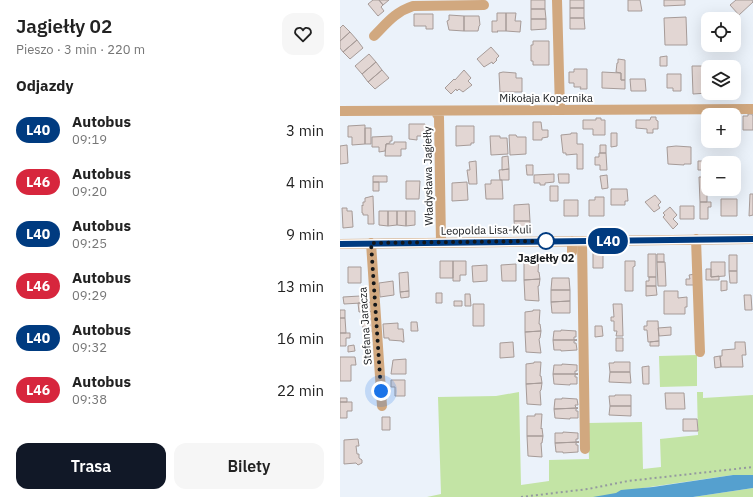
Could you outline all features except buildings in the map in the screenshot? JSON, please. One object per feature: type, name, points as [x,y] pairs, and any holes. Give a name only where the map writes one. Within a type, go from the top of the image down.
[{"type":"street","points":[[557,0],[560,110]]},
{"type":"street","points":[[374,36],[396,14],[402,10],[414,6],[484,5]]},
{"type":"street","name":"Mikołaja Kopernika","points":[[340,111],[753,109]]},
{"type":"street","name":"Władysława Jagiełły","points":[[435,111],[439,116],[441,242]]},
{"type":"street","points":[[696,239],[700,352]]},
{"type":"street","name":"Leopolda Lisa-Kuli","points":[[340,244],[753,239]]},
{"type":"street","points":[[572,252],[577,241]]},
{"type":"street","points":[[577,241],[585,449]]},
{"type":"street","name":"Stefana Jaracza","points":[[371,243],[382,406]]},
{"type":"path","points":[[521,497],[753,467]]},
{"type":"green space","points":[[697,355],[697,386],[660,387],[659,356]]},
{"type":"green space","points":[[519,392],[521,485],[549,481],[549,460],[589,459],[588,423],[642,422],[643,469],[661,467],[660,439],[698,435],[697,392],[703,392],[703,398],[753,395],[753,475],[733,475],[643,488],[643,497],[427,497],[441,494],[438,397],[496,396]]},
{"type":"green space","points":[[753,488],[753,497],[693,497]]},
{"type":"water","points":[[733,475],[753,475],[753,488],[693,497],[593,497],[616,493],[621,490],[653,487]]},
{"type":"bus line","name":"L40","points":[[340,244],[753,239]]},
{"type":"place","name":"Jagiełły 02","points":[[546,241]]},
{"type":"route","points":[[381,391],[371,243],[546,241]]}]
